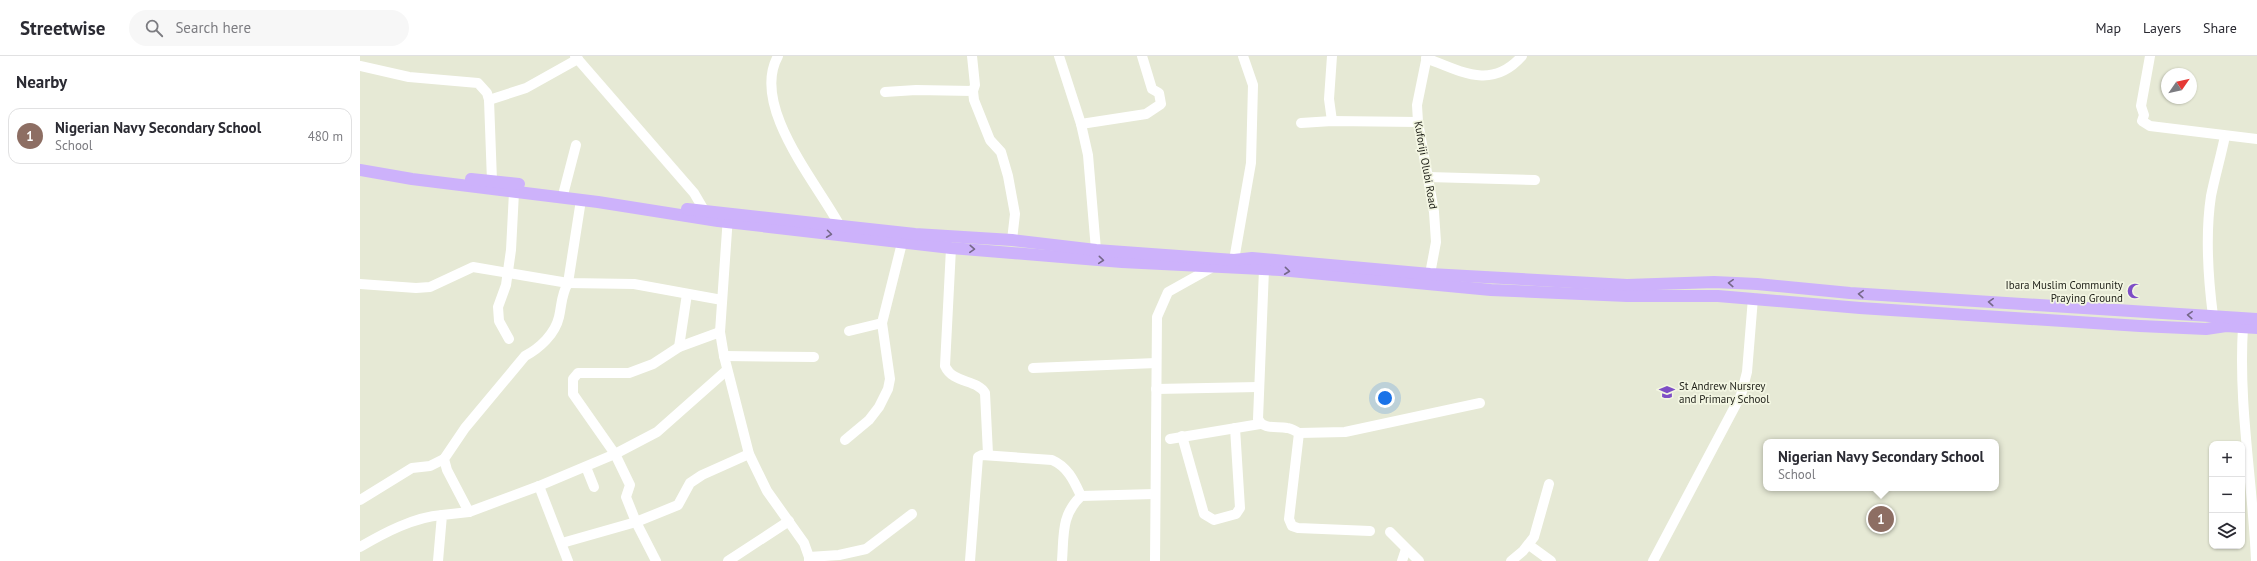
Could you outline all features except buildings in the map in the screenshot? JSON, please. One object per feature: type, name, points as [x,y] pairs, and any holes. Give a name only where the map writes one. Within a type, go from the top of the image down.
[{"type":"main road","points":[[360,163],[564,191],[659,206],[704,210],[728,218],[840,226],[915,234],[1012,240],[1096,250],[1234,260],[1252,258],[1323,269],[1491,290],[1627,291],[1673,283],[1750,284],[1850,293],[2257,319]]},
{"type":"main road","points":[[360,170],[514,192],[728,218],[902,243],[951,248],[1211,268],[1323,269],[1430,274],[1627,291],[1753,298],[1860,308],[2206,329],[2226,326],[2257,328]]},
{"type":"street","points":[[778,56],[773,66],[772,90],[782,130],[793,152],[829,206],[840,226]]},
{"type":"street","points":[[972,56],[975,85],[973,91],[974,100],[990,140],[1001,152],[1008,176],[1015,214],[1012,240]]},
{"type":"street","points":[[1059,56],[1081,124],[1091,180],[1096,250]]},
{"type":"street","points":[[1081,124],[1146,114],[1161,104],[1159,93],[1152,89],[1142,56]]},
{"type":"street","points":[[1234,260],[1251,163],[1253,85],[1243,56]]},
{"type":"street","points":[[1332,56],[1329,99],[1332,121]]},
{"type":"street","points":[[1427,57],[1459,71],[1476,75],[1497,75],[1512,68],[1522,56]]},
{"type":"street","points":[[2150,56],[2141,106],[2144,115],[2142,121],[2150,126],[2257,139]]},
{"type":"street","points":[[489,100],[526,88],[577,57],[694,193],[704,210]]},
{"type":"street","name":"Kuforiji Olubi Road","points":[[1427,57],[1419,88],[1418,122],[1428,177],[1436,242],[1430,274]]},
{"type":"street","points":[[360,66],[409,77],[478,83],[487,93],[489,100],[492,181]]},
{"type":"street","points":[[885,92],[916,90],[973,91]]},
{"type":"street","points":[[1301,123],[1332,121],[1418,122]]},
{"type":"street","points":[[2213,316],[2208,282],[2208,236],[2211,196],[2225,136]]},
{"type":"street","points":[[564,191],[576,145]]},
{"type":"street","points":[[1428,177],[1535,180]]},
{"type":"street","points":[[509,339],[499,321],[498,307],[506,285],[511,250],[514,192]]},
{"type":"street","points":[[360,500],[412,468],[430,466],[444,459],[465,428],[525,356],[533,352],[552,334],[559,318],[562,293],[568,284],[581,200]]},
{"type":"street","points":[[728,218],[720,332],[727,370],[749,454],[767,491],[790,520],[804,543],[809,559],[839,555],[866,549],[912,514]]},
{"type":"street","points":[[845,440],[869,420],[888,389],[890,379],[882,323],[902,243]]},
{"type":"street","points":[[951,248],[946,366],[952,376],[978,387],[985,393],[988,454]]},
{"type":"street","points":[[360,284],[416,288],[430,287],[473,267],[568,284],[634,284],[722,300]]},
{"type":"street","points":[[1155,561],[1157,317],[1168,292],[1211,268]]},
{"type":"street","points":[[1260,424],[1257,410],[1264,269]]},
{"type":"street","points":[[680,346],[687,294]]},
{"type":"street","points":[[1653,561],[1741,395],[1747,372],[1753,298]]},
{"type":"street","points":[[849,331],[882,323]]},
{"type":"street","points":[[2243,327],[2241,349],[2245,423],[2255,520],[2256,561]]},
{"type":"street","points":[[656,561],[636,522],[626,497],[629,483],[616,454],[573,394],[574,379],[578,373],[629,373],[641,370],[666,357],[680,346],[720,332]]},
{"type":"street","points":[[724,356],[814,358]]},
{"type":"street","points":[[1033,368],[1156,363]]},
{"type":"street","points":[[360,547],[376,537],[422,518],[469,512],[539,486],[616,454],[657,432],[727,370]]},
{"type":"street","points":[[1156,389],[1258,387]]},
{"type":"street","points":[[1170,439],[1260,424],[1265,427],[1289,428],[1299,433],[1345,432],[1480,403]]},
{"type":"street","points":[[1182,436],[1204,514],[1214,520],[1236,514],[1240,508],[1234,428]]},
{"type":"street","points":[[1299,433],[1289,518],[1292,526],[1298,528],[1370,530]]},
{"type":"street","points":[[562,543],[636,522],[678,505],[690,483],[702,475],[749,454]]},
{"type":"street","points":[[970,561],[978,458],[988,454],[1052,460],[1061,464],[1069,472],[1081,496]]},
{"type":"street","points":[[444,459],[447,470],[469,512]]},
{"type":"street","points":[[586,467],[594,487]]},
{"type":"street","points":[[1511,561],[1529,545],[1534,537],[1549,484]]},
{"type":"street","points":[[539,486],[568,561]]},
{"type":"street","points":[[1062,561],[1065,518],[1070,508],[1081,496],[1155,494]]},
{"type":"street","points":[[438,561],[442,515]]},
{"type":"street","points":[[728,561],[790,520]]},
{"type":"street","points":[[1390,532],[1419,561]]},
{"type":"street","points":[[1529,545],[1551,561]]},
{"type":"street","points":[[1402,561],[1406,549]]},
{"type":"place","name":"Ibara Muslim Community Praying Ground","points":[[2135,291]]},
{"type":"place","name":"St Andrew Nursrey and Primary School","points":[[1667,392]]},
{"type":"place","name":"Nigerian Navy Secondary School","points":[[1881,519]]}]
